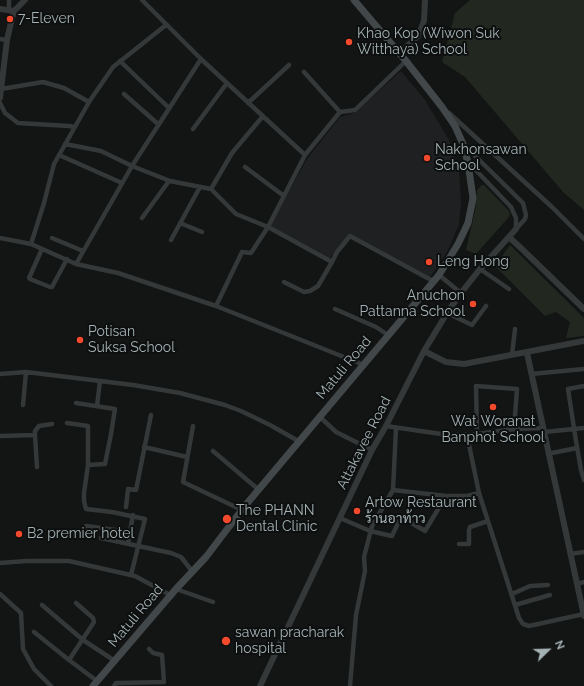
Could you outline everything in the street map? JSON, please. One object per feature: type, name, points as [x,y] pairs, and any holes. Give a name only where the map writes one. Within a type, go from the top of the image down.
[{"type":"main road","name":"Matuli Road","points":[[95,684],[172,596],[176,589],[206,557],[242,510],[439,275],[458,244],[468,223],[473,198],[468,163],[463,144],[454,126],[442,107],[400,53],[354,0]]},
{"type":"street","points":[[0,98],[11,11],[9,0]]},
{"type":"street","points":[[0,9],[11,11],[25,0]]},
{"type":"street","points":[[142,0],[201,59],[305,155]]},
{"type":"street","points":[[400,53],[418,36],[424,21],[425,0]]},
{"type":"street","points":[[30,244],[44,203],[54,164],[89,102],[113,67],[166,24]]},
{"type":"street","points":[[0,39],[7,40]]},
{"type":"street","points":[[76,264],[132,166],[201,59]]},
{"type":"street","points":[[120,61],[169,108]]},
{"type":"street","points":[[216,306],[242,252],[250,253],[268,227],[305,155],[340,112],[355,110],[406,61]]},
{"type":"street","points":[[248,103],[289,65]]},
{"type":"street","points":[[304,72],[340,112]]},
{"type":"street","points":[[1,89],[43,82],[64,88],[89,102]]},
{"type":"street","points":[[192,129],[227,83]]},
{"type":"street","points":[[124,94],[158,124]]},
{"type":"street","points":[[0,103],[6,114],[18,123],[75,127]]},
{"type":"street","points":[[442,107],[552,207],[584,239]]},
{"type":"street","points":[[211,189],[232,153],[263,116]]},
{"type":"street","points":[[65,144],[101,152],[169,181],[211,189],[236,214],[268,227],[332,262]]},
{"type":"street","points":[[463,144],[523,203],[526,215],[516,229]]},
{"type":"street","points":[[59,154],[122,183]]},
{"type":"street","points":[[468,163],[511,207],[516,218],[516,229]]},
{"type":"street","points":[[245,167],[284,196]]},
{"type":"street","points":[[142,218],[169,181]]},
{"type":"street","points":[[171,240],[200,187]]},
{"type":"street","points":[[180,223],[202,232]]},
{"type":"street","name":"Attakavee Road","points":[[260,686],[372,450],[386,426],[424,351],[461,292],[516,229]]},
{"type":"street","points":[[284,282],[304,292],[310,291],[318,286],[337,252],[350,236],[433,281]]},
{"type":"street","points":[[0,238],[30,244],[76,264],[118,274],[216,306],[364,364]]},
{"type":"street","points":[[52,238],[83,251]]},
{"type":"street","points":[[508,238],[523,250],[584,309]]},
{"type":"street","points":[[42,249],[29,278],[30,280],[51,287],[67,259]]},
{"type":"street","points":[[480,269],[509,289]]},
{"type":"street","points":[[439,275],[461,292]]},
{"type":"street","points":[[447,313],[472,325],[486,306]]},
{"type":"street","points":[[335,309],[376,327],[388,335]]},
{"type":"street","points":[[512,355],[515,328]]},
{"type":"street","points":[[424,351],[446,362],[464,364],[584,341]]},
{"type":"street","points":[[467,435],[479,493],[519,618],[523,624],[529,626],[584,613],[527,353]]},
{"type":"street","points":[[531,374],[584,369]]},
{"type":"street","points":[[23,405],[26,372]]},
{"type":"street","points":[[0,374],[26,372],[180,393],[225,405],[270,425],[300,442]]},
{"type":"street","points":[[97,406],[100,381]]},
{"type":"street","points":[[477,434],[476,386],[517,389],[514,429]]},
{"type":"street","points":[[584,386],[568,389],[577,448],[584,480]]},
{"type":"street","points":[[76,403],[114,409],[105,464],[88,465]]},
{"type":"street","points":[[126,507],[128,489],[136,490],[151,415]]},
{"type":"street","points":[[320,417],[336,432],[372,450]]},
{"type":"street","points":[[67,423],[88,426],[88,465],[84,493],[86,509],[145,518],[146,520],[131,575]]},
{"type":"street","points":[[37,467],[35,431],[39,426],[52,424]]},
{"type":"street","points":[[193,426],[182,481],[184,484],[242,510]]},
{"type":"street","points":[[386,426],[448,435],[467,435],[514,429],[543,430],[584,428]]},
{"type":"street","points":[[350,686],[356,615],[365,571],[364,557],[370,531],[393,490],[396,428]]},
{"type":"street","points":[[0,436],[35,435]]},
{"type":"street","points":[[144,447],[187,457]]},
{"type":"street","points":[[552,452],[577,448]]},
{"type":"street","points":[[213,451],[259,490]]},
{"type":"street","points":[[393,490],[446,496],[467,496],[479,493]]},
{"type":"street","points":[[340,518],[370,531],[392,536],[401,517],[425,531],[446,496]]},
{"type":"street","points":[[128,543],[133,516]]},
{"type":"street","points":[[459,544],[469,544],[470,527],[488,521]]},
{"type":"street","points":[[86,526],[130,532]]},
{"type":"street","points":[[101,538],[171,552],[181,557],[192,571]]},
{"type":"street","points":[[570,554],[584,552]]},
{"type":"street","points":[[0,563],[26,561],[68,561],[135,576],[172,596]]},
{"type":"street","points":[[577,584],[584,582]]},
{"type":"street","points":[[512,594],[530,586],[548,585]]},
{"type":"street","points":[[176,589],[213,602]]},
{"type":"street","points":[[0,594],[21,613],[24,649],[34,669],[51,686]]},
{"type":"street","points":[[515,605],[550,596]]},
{"type":"street","points":[[69,660],[83,640],[94,620],[76,603]]},
{"type":"street","points":[[42,605],[83,640],[115,661]]},
{"type":"street","points":[[34,632],[69,660],[95,684]]},
{"type":"street","points":[[114,686],[116,683],[164,682],[162,655],[153,653],[149,649]]},
{"type":"shaded area","points":[[470,0],[584,0],[584,210],[563,192],[465,77],[442,62],[455,13]]},
{"type":"shaded area","points":[[401,71],[425,100],[449,140],[459,170],[461,202],[459,225],[447,252],[430,277],[350,234],[329,259],[269,227],[307,159],[340,117],[354,113]]},
{"type":"shaded area","points":[[484,185],[510,213],[509,217],[476,254],[466,250],[475,211],[477,190]]},
{"type":"shaded area","points":[[510,245],[584,318],[584,336],[566,338],[570,322],[556,312],[545,316],[495,266]]},
{"type":"place","name":"7-Eleven","points":[[10,19]]},
{"type":"place","name":"Khao Kop (Wiwon Suk Witthaya) School","points":[[349,42]]},
{"type":"place","name":"Nakhonsawan School","points":[[427,158]]},
{"type":"place","name":"Leng Hong","points":[[429,262]]},
{"type":"place","name":"Anuchon Pattanna School","points":[[473,304]]},
{"type":"place","name":"Potisan Suksa School","points":[[80,340]]},
{"type":"place","name":"Wat Woranat Banphot School","points":[[493,407]]},
{"type":"place","name":"Artow Restaurant ร้านอาท้าว","points":[[357,511]]},
{"type":"place","name":"The PHANN Dental Clinic","points":[[227,519]]},
{"type":"place","name":"B2 premier hotel","points":[[19,534]]},
{"type":"place","name":"sawan pracharak hospital","points":[[226,641]]}]
